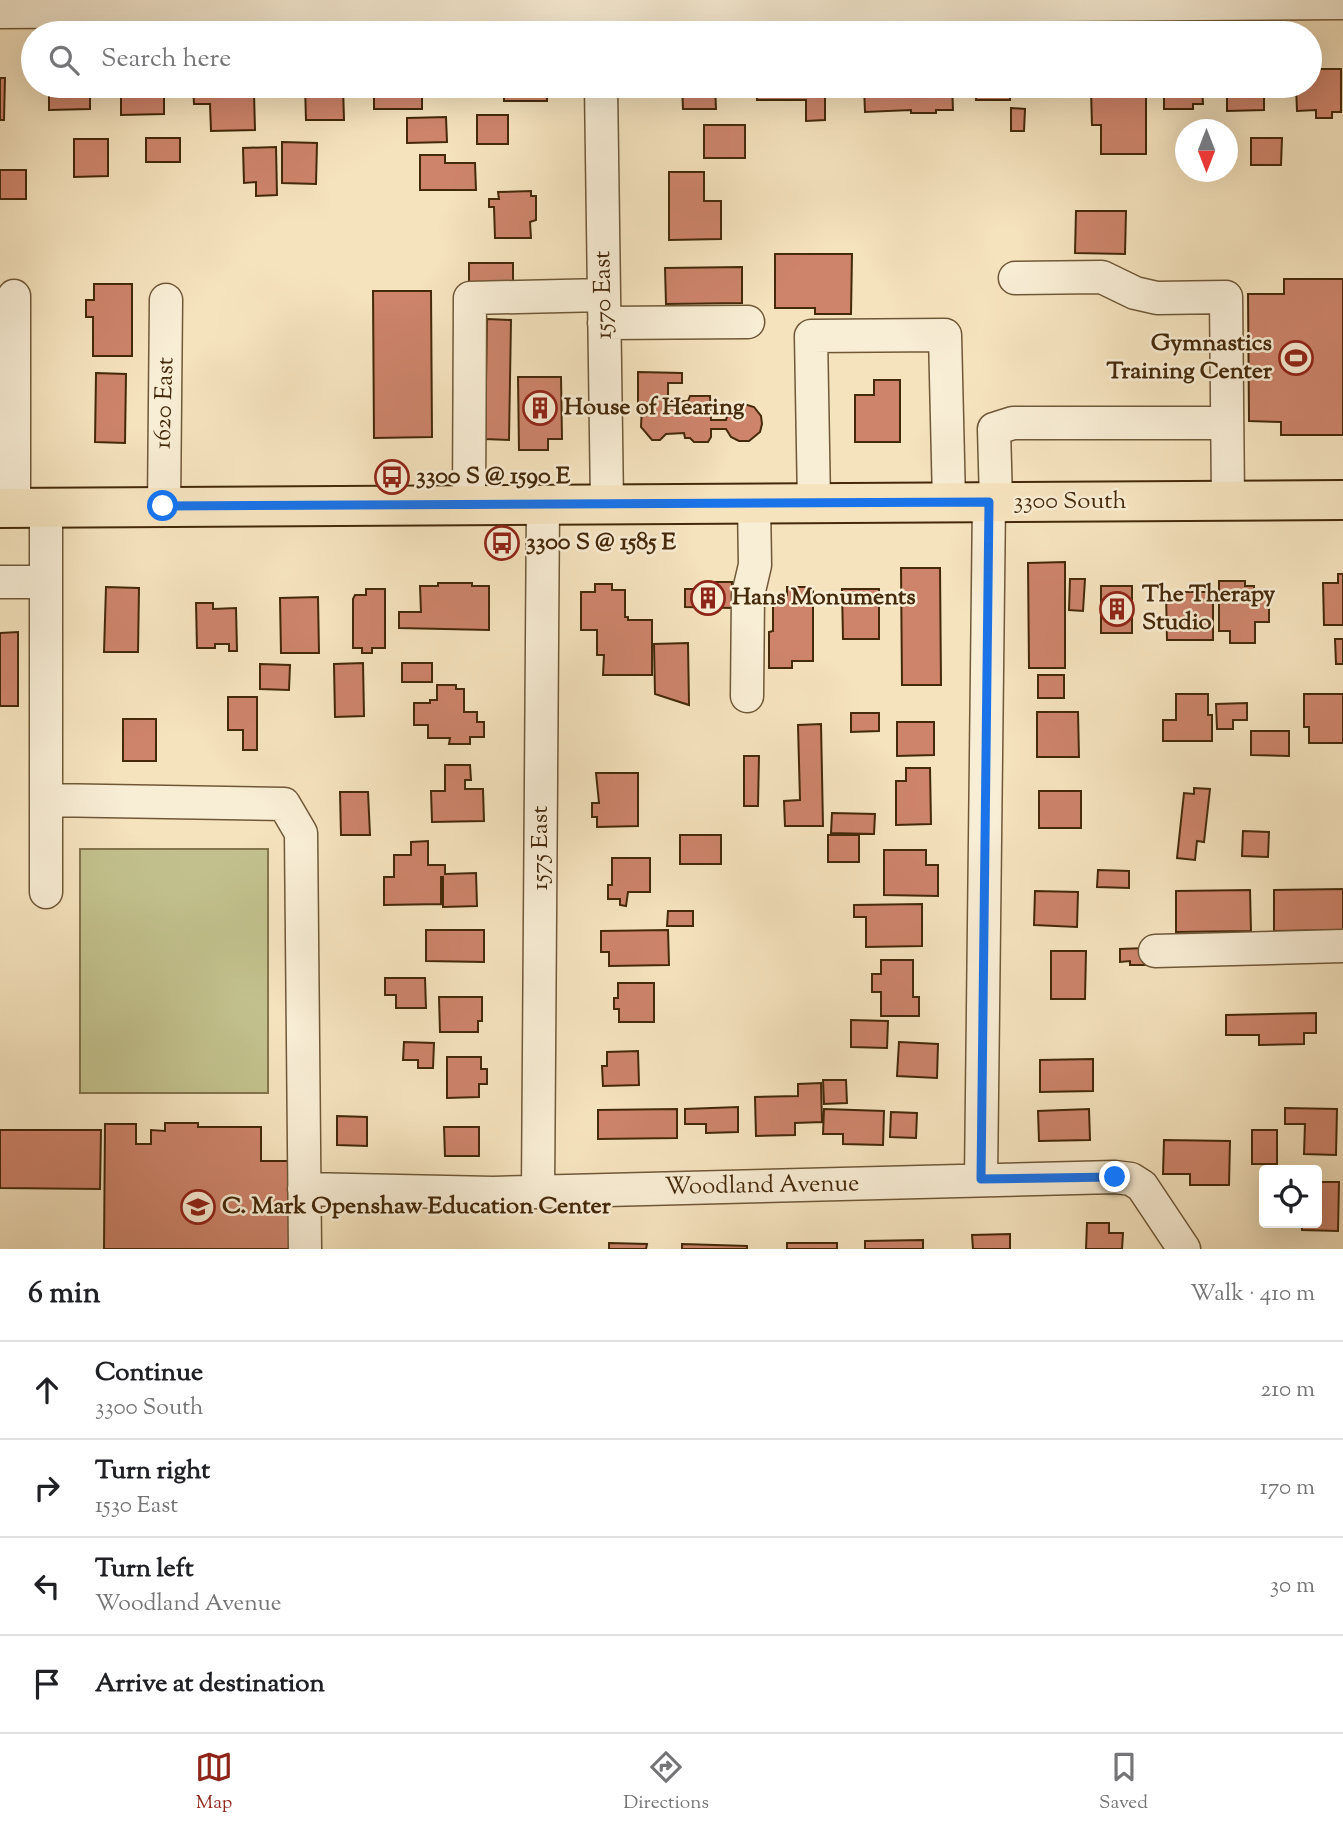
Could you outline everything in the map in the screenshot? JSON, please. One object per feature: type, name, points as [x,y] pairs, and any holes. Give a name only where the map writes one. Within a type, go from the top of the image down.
[{"type":"main road","name":"3300 South","points":[[20,507],[1343,500]]},
{"type":"street","points":[[0,12],[600,21],[1343,3]]},
{"type":"street","name":"1570 East","points":[[601,98],[607,504]]},
{"type":"street","points":[[1015,278],[1102,277],[1135,293],[1157,298],[1226,298],[1228,500]]},
{"type":"street","points":[[14,296],[20,507],[46,582],[46,892]]},
{"type":"street","points":[[469,505],[470,298],[748,322]]},
{"type":"street","name":"1620 East","points":[[163,506],[166,300]]},
{"type":"street","points":[[814,503],[811,336],[946,335],[949,502]]},
{"type":"street","points":[[981,1179],[994,429],[1013,423],[1227,424]]},
{"type":"street","points":[[747,696],[748,596],[755,565],[754,503]]},
{"type":"street","name":"1575 East","points":[[538,1192],[543,504]]},
{"type":"street","points":[[0,582],[46,582]]},
{"type":"street","points":[[46,800],[284,804],[293,817],[301,833],[305,1249]]},
{"type":"street","points":[[1155,951],[1343,946]]},
{"type":"street","name":"Woodland Avenue","points":[[304,1189],[538,1192],[1115,1177],[1142,1185],[1184,1249]]},
{"type":"shaded area","points":[[80,849],[268,849],[268,1093],[80,1093]]},
{"type":"building","points":[[1322,69],[1341,69],[1341,112],[1332,112],[1332,118],[1316,118],[1316,110],[1297,111],[1296,98],[1322,98]]},
{"type":"building","points":[[0,78],[5,78],[4,120],[0,120]]},
{"type":"building","points":[[49,98],[90,98],[90,109],[49,110]]},
{"type":"building","points":[[121,98],[164,98],[164,114],[121,115]]},
{"type":"building","points":[[194,98],[254,98],[255,130],[211,131],[210,104],[194,104]]},
{"type":"building","points":[[305,98],[343,98],[344,120],[306,120]]},
{"type":"building","points":[[374,98],[422,98],[422,109],[374,109]]},
{"type":"building","points":[[504,98],[547,98],[547,101],[504,101]]},
{"type":"building","points":[[683,98],[716,98],[716,109],[683,109]]},
{"type":"building","points":[[825,98],[825,120],[806,121],[806,100],[757,100]]},
{"type":"building","points":[[864,98],[952,98],[953,110],[936,110],[936,113],[911,113],[911,110],[865,112]]},
{"type":"building","points":[[976,98],[1010,98],[1010,100]]},
{"type":"building","points":[[1091,98],[1146,98],[1146,154],[1101,154],[1101,125],[1092,125]]},
{"type":"building","points":[[1164,98],[1203,98],[1203,104],[1193,104],[1193,109],[1164,109]]},
{"type":"building","points":[[1227,98],[1264,98],[1264,110],[1227,111]]},
{"type":"building","points":[[1011,108],[1025,109],[1024,131],[1011,131]]},
{"type":"building","points":[[477,115],[508,115],[508,144],[477,144]]},
{"type":"building","points":[[446,117],[447,142],[407,143],[407,118]]},
{"type":"building","points":[[704,125],[745,125],[745,158],[704,158]]},
{"type":"building","points":[[146,138],[180,138],[180,162],[146,162]]},
{"type":"building","points":[[1251,138],[1282,138],[1281,165],[1251,165]]},
{"type":"building","points":[[74,139],[108,139],[108,176],[74,177]]},
{"type":"building","points":[[282,142],[317,143],[316,184],[282,183]]},
{"type":"building","points":[[276,147],[277,195],[256,196],[256,182],[244,183],[243,148]]},
{"type":"building","points":[[420,155],[445,155],[445,163],[475,163],[476,190],[420,190]]},
{"type":"building","points":[[0,170],[26,170],[26,199],[0,199]]},
{"type":"building","points":[[669,172],[704,172],[704,201],[721,201],[721,239],[669,240]]},
{"type":"building","points":[[531,191],[531,196],[536,196],[536,220],[530,222],[531,238],[495,238],[494,207],[489,207],[489,199],[499,199],[498,192]]},
{"type":"building","points":[[1076,211],[1126,211],[1125,254],[1075,253]]},
{"type":"building","points":[[775,254],[852,254],[851,314],[815,314],[815,308],[775,308]]},
{"type":"building","points":[[469,263],[513,263],[513,286],[469,287]]},
{"type":"building","points":[[742,267],[742,303],[666,304],[665,268]]},
{"type":"building","name":"Gymnastics Training Center","points":[[1284,279],[1343,279],[1343,435],[1281,435],[1281,422],[1249,421],[1248,294],[1284,294]]},
{"type":"building","points":[[94,284],[132,284],[132,356],[93,356],[93,317],[86,317],[86,300],[94,300]]},
{"type":"building","points":[[373,291],[431,291],[432,437],[374,438]]},
{"type":"building","points":[[487,319],[511,320],[509,440],[485,439]]},
{"type":"building","points":[[638,372],[682,373],[682,383],[668,383],[668,401],[688,401],[690,396],[710,396],[711,420],[726,420],[733,407],[744,404],[754,407],[761,416],[760,432],[749,441],[739,441],[731,437],[726,429],[711,429],[708,442],[694,442],[685,438],[684,433],[666,434],[660,440],[652,440],[641,427],[642,405],[638,405]]},
{"type":"building","points":[[96,373],[126,374],[125,443],[95,442]]},
{"type":"building","name":"House of Hearing","points":[[518,377],[561,377],[562,439],[548,439],[548,450],[519,450]]},
{"type":"building","points":[[874,380],[900,380],[900,442],[855,442],[855,395],[874,395]]},
{"type":"building","points":[[1065,562],[1065,668],[1029,668],[1028,563]]},
{"type":"building","points":[[901,568],[940,568],[941,685],[902,685]]},
{"type":"building","points":[[1338,574],[1343,574],[1343,625],[1324,625],[1323,583],[1338,583]]},
{"type":"building","points":[[1070,579],[1085,579],[1083,611],[1069,610]]},
{"type":"building","points":[[1219,581],[1245,581],[1245,586],[1254,586],[1254,598],[1269,598],[1269,622],[1255,622],[1255,643],[1230,643],[1230,631],[1219,631]]},
{"type":"building","name":"Hans Monuments","points":[[711,582],[732,582],[732,608],[685,607],[685,589],[711,589]]},
{"type":"building","points":[[438,583],[489,586],[489,630],[399,628],[399,612],[421,612],[420,586],[438,586]]},
{"type":"building","points":[[595,584],[612,584],[612,590],[625,590],[625,617],[628,617],[628,620],[652,620],[652,675],[603,675],[604,655],[597,655],[597,630],[581,630],[581,592],[595,592]]},
{"type":"building","name":"The Therapy Studio","points":[[1101,586],[1132,586],[1132,633],[1101,633]]},
{"type":"building","points":[[106,587],[139,588],[138,652],[104,652]]},
{"type":"building","points":[[787,587],[813,587],[813,661],[792,661],[792,668],[769,668],[773,595],[787,595]]},
{"type":"building","points":[[366,589],[385,589],[385,648],[372,648],[372,653],[362,653],[362,648],[353,648],[353,599],[355,595],[366,595]]},
{"type":"building","points":[[842,589],[879,589],[879,639],[843,639]]},
{"type":"building","points":[[1166,592],[1213,592],[1213,640],[1167,640]]},
{"type":"building","points":[[318,597],[319,653],[281,653],[280,598]]},
{"type":"building","points":[[196,603],[213,603],[213,609],[236,608],[237,651],[229,651],[229,644],[215,644],[215,648],[197,648]]},
{"type":"building","points":[[18,632],[18,706],[0,706],[0,633]]},
{"type":"building","points":[[1335,639],[1343,639],[1343,664],[1336,664]]},
{"type":"building","points":[[688,643],[689,705],[655,694],[654,644]]},
{"type":"building","points":[[363,663],[364,716],[335,717],[334,664]]},
{"type":"building","points":[[402,663],[432,663],[432,682],[402,682]]},
{"type":"building","points":[[260,664],[290,665],[289,690],[260,689]]},
{"type":"building","points":[[1038,675],[1064,675],[1064,698],[1038,698]]},
{"type":"building","points":[[437,685],[456,685],[456,689],[464,689],[464,712],[477,712],[477,722],[484,722],[484,737],[470,737],[470,744],[449,744],[450,738],[428,738],[428,725],[414,725],[414,703],[437,700]]},
{"type":"building","points":[[1176,694],[1208,694],[1208,715],[1212,715],[1212,741],[1163,741],[1163,720],[1176,720]]},
{"type":"building","points":[[1304,694],[1343,694],[1343,743],[1309,743],[1309,727],[1304,727]]},
{"type":"building","points":[[228,697],[257,697],[257,750],[243,750],[243,730],[228,730]]},
{"type":"building","points":[[1247,703],[1247,720],[1233,720],[1233,729],[1217,729],[1216,704]]},
{"type":"building","points":[[1037,712],[1078,712],[1079,757],[1037,757]]},
{"type":"building","points":[[851,713],[879,713],[879,731],[851,732]]},
{"type":"building","points":[[123,719],[156,719],[156,761],[123,761]]},
{"type":"building","points":[[897,722],[934,722],[934,755],[897,756]]},
{"type":"building","points":[[821,724],[823,826],[785,826],[784,801],[800,800],[798,725]]},
{"type":"building","points":[[1251,731],[1289,731],[1289,756],[1251,755]]},
{"type":"building","points":[[744,756],[759,756],[758,806],[744,806]]},
{"type":"building","points":[[445,765],[470,765],[471,780],[465,780],[465,789],[483,789],[484,821],[432,822],[431,791],[445,791]]},
{"type":"building","points":[[906,768],[930,768],[931,824],[896,825],[896,781],[906,781]]},
{"type":"building","points":[[596,773],[638,773],[638,826],[597,827],[597,817],[592,817],[592,803],[599,803]]},
{"type":"building","points":[[1194,788],[1210,789],[1204,842],[1197,841],[1195,860],[1177,858],[1184,793],[1194,794]]},
{"type":"building","points":[[1039,791],[1081,791],[1081,828],[1039,828]]},
{"type":"building","points":[[340,792],[368,792],[370,835],[341,835]]},
{"type":"building","points":[[832,813],[875,814],[874,834],[831,833]]},
{"type":"building","points":[[1243,831],[1269,832],[1268,857],[1242,856]]},
{"type":"building","points":[[680,835],[721,835],[721,864],[680,864]]},
{"type":"building","points":[[828,835],[859,835],[859,862],[828,862]]},
{"type":"building","points":[[428,841],[428,865],[445,865],[445,874],[476,873],[477,906],[443,907],[443,877],[441,904],[384,905],[384,877],[394,877],[394,855],[411,855],[411,842]]},
{"type":"building","points":[[884,850],[926,850],[926,865],[938,865],[938,896],[884,895]]},
{"type":"building","points":[[612,858],[650,858],[650,892],[628,892],[626,906],[620,905],[620,899],[608,899],[608,885],[612,885]]},
{"type":"building","points":[[1098,870],[1129,871],[1129,888],[1097,887]]},
{"type":"building","points":[[1343,889],[1343,930],[1274,931],[1274,890]]},
{"type":"building","points":[[1250,890],[1251,931],[1176,932],[1176,891]]},
{"type":"building","points":[[1035,891],[1078,892],[1077,927],[1034,925]]},
{"type":"building","points":[[922,904],[922,946],[866,947],[866,917],[854,917],[854,905]]},
{"type":"building","points":[[668,911],[693,911],[693,926],[667,926]]},
{"type":"building","points":[[426,930],[484,930],[484,962],[426,961]]},
{"type":"building","points":[[668,930],[669,965],[609,966],[609,952],[601,952],[601,931]]},
{"type":"building","points":[[1145,948],[1145,965],[1130,965],[1130,961],[1120,962],[1120,949]]},
{"type":"building","points":[[1051,951],[1086,951],[1085,999],[1051,999]]},
{"type":"building","points":[[881,960],[913,960],[913,997],[919,997],[919,1016],[881,1016],[881,992],[872,992],[872,974],[881,974]]},
{"type":"building","points":[[385,978],[425,978],[426,1008],[396,1008],[396,995],[385,995]]},
{"type":"building","points":[[618,983],[654,983],[654,1022],[619,1022],[619,1009],[614,1009],[614,998],[618,998]]},
{"type":"building","points":[[439,997],[482,997],[482,1021],[478,1021],[478,1032],[440,1032]]},
{"type":"building","points":[[1316,1013],[1316,1033],[1304,1033],[1304,1044],[1259,1045],[1259,1035],[1226,1035],[1226,1015]]},
{"type":"building","points":[[851,1020],[888,1021],[887,1048],[851,1047]]},
{"type":"building","points":[[404,1042],[434,1043],[433,1068],[418,1068],[418,1060],[403,1060]]},
{"type":"building","points":[[899,1042],[938,1044],[937,1078],[897,1076]]},
{"type":"building","points":[[638,1051],[639,1085],[603,1086],[602,1066],[607,1066],[607,1052]]},
{"type":"building","points":[[447,1057],[481,1057],[481,1069],[487,1069],[487,1084],[479,1084],[479,1097],[447,1098]]},
{"type":"building","points":[[1093,1059],[1093,1091],[1040,1092],[1040,1060]]},
{"type":"building","points":[[823,1080],[846,1080],[847,1103],[824,1104]]},
{"type":"building","points":[[821,1083],[822,1122],[795,1123],[795,1135],[756,1136],[755,1097],[798,1096],[798,1084]]},
{"type":"building","points":[[738,1107],[738,1132],[706,1133],[706,1124],[685,1124],[685,1109]]},
{"type":"building","points":[[1285,1108],[1337,1109],[1336,1155],[1304,1154],[1305,1124],[1285,1124]]},
{"type":"building","points":[[677,1109],[677,1138],[598,1139],[598,1110]]},
{"type":"building","points":[[824,1109],[884,1111],[883,1145],[843,1144],[843,1134],[823,1134]]},
{"type":"building","points":[[1089,1109],[1090,1140],[1039,1141],[1038,1111]]},
{"type":"building","points":[[891,1112],[917,1113],[916,1138],[890,1137]]},
{"type":"building","points":[[337,1116],[367,1117],[367,1146],[337,1145]]},
{"type":"building","name":"C. Mark Openshaw Education Center","points":[[165,1123],[198,1123],[198,1127],[261,1127],[261,1161],[297,1161],[297,1249],[104,1249],[105,1124],[136,1124],[136,1144],[151,1144],[151,1130],[165,1131]]},
{"type":"building","points":[[444,1127],[479,1127],[479,1156],[445,1156]]},
{"type":"building","points":[[0,1130],[101,1130],[100,1189],[0,1188]]},
{"type":"building","points":[[1252,1130],[1277,1130],[1277,1164],[1252,1164]]},
{"type":"building","points":[[1164,1140],[1230,1141],[1229,1185],[1190,1185],[1190,1174],[1163,1174]]},
{"type":"building","points":[[1322,1182],[1339,1182],[1338,1231],[1302,1230],[1322,1228]]},
{"type":"building","points":[[1087,1223],[1109,1223],[1109,1233],[1123,1233],[1122,1249],[1086,1249]]},
{"type":"building","points":[[1010,1234],[1010,1249],[973,1249],[972,1235]]},
{"type":"building","points":[[923,1240],[923,1249],[865,1249],[865,1241]]},
{"type":"building","points":[[609,1243],[647,1244],[646,1249],[609,1249]]},
{"type":"building","points":[[787,1243],[837,1243],[837,1249],[787,1249]]},
{"type":"building","points":[[682,1244],[747,1246],[747,1249],[682,1249]]},
{"type":"place","name":"Gymnastics Training Center","points":[[1296,358]]},
{"type":"place","name":"House of Hearing","points":[[540,408]]},
{"type":"place","name":"3300 S @ 1590 E","points":[[392,477]]},
{"type":"place","name":"3300 S @ 1585 E","points":[[502,543]]},
{"type":"place","name":"Hans Monuments","points":[[708,598]]},
{"type":"place","name":"The Therapy Studio","points":[[1117,609]]},
{"type":"place","name":"C. Mark Openshaw Education Center","points":[[198,1207]]},
{"type":"route","points":[[163,506],[989,502],[981,1179],[1115,1177]]}]
